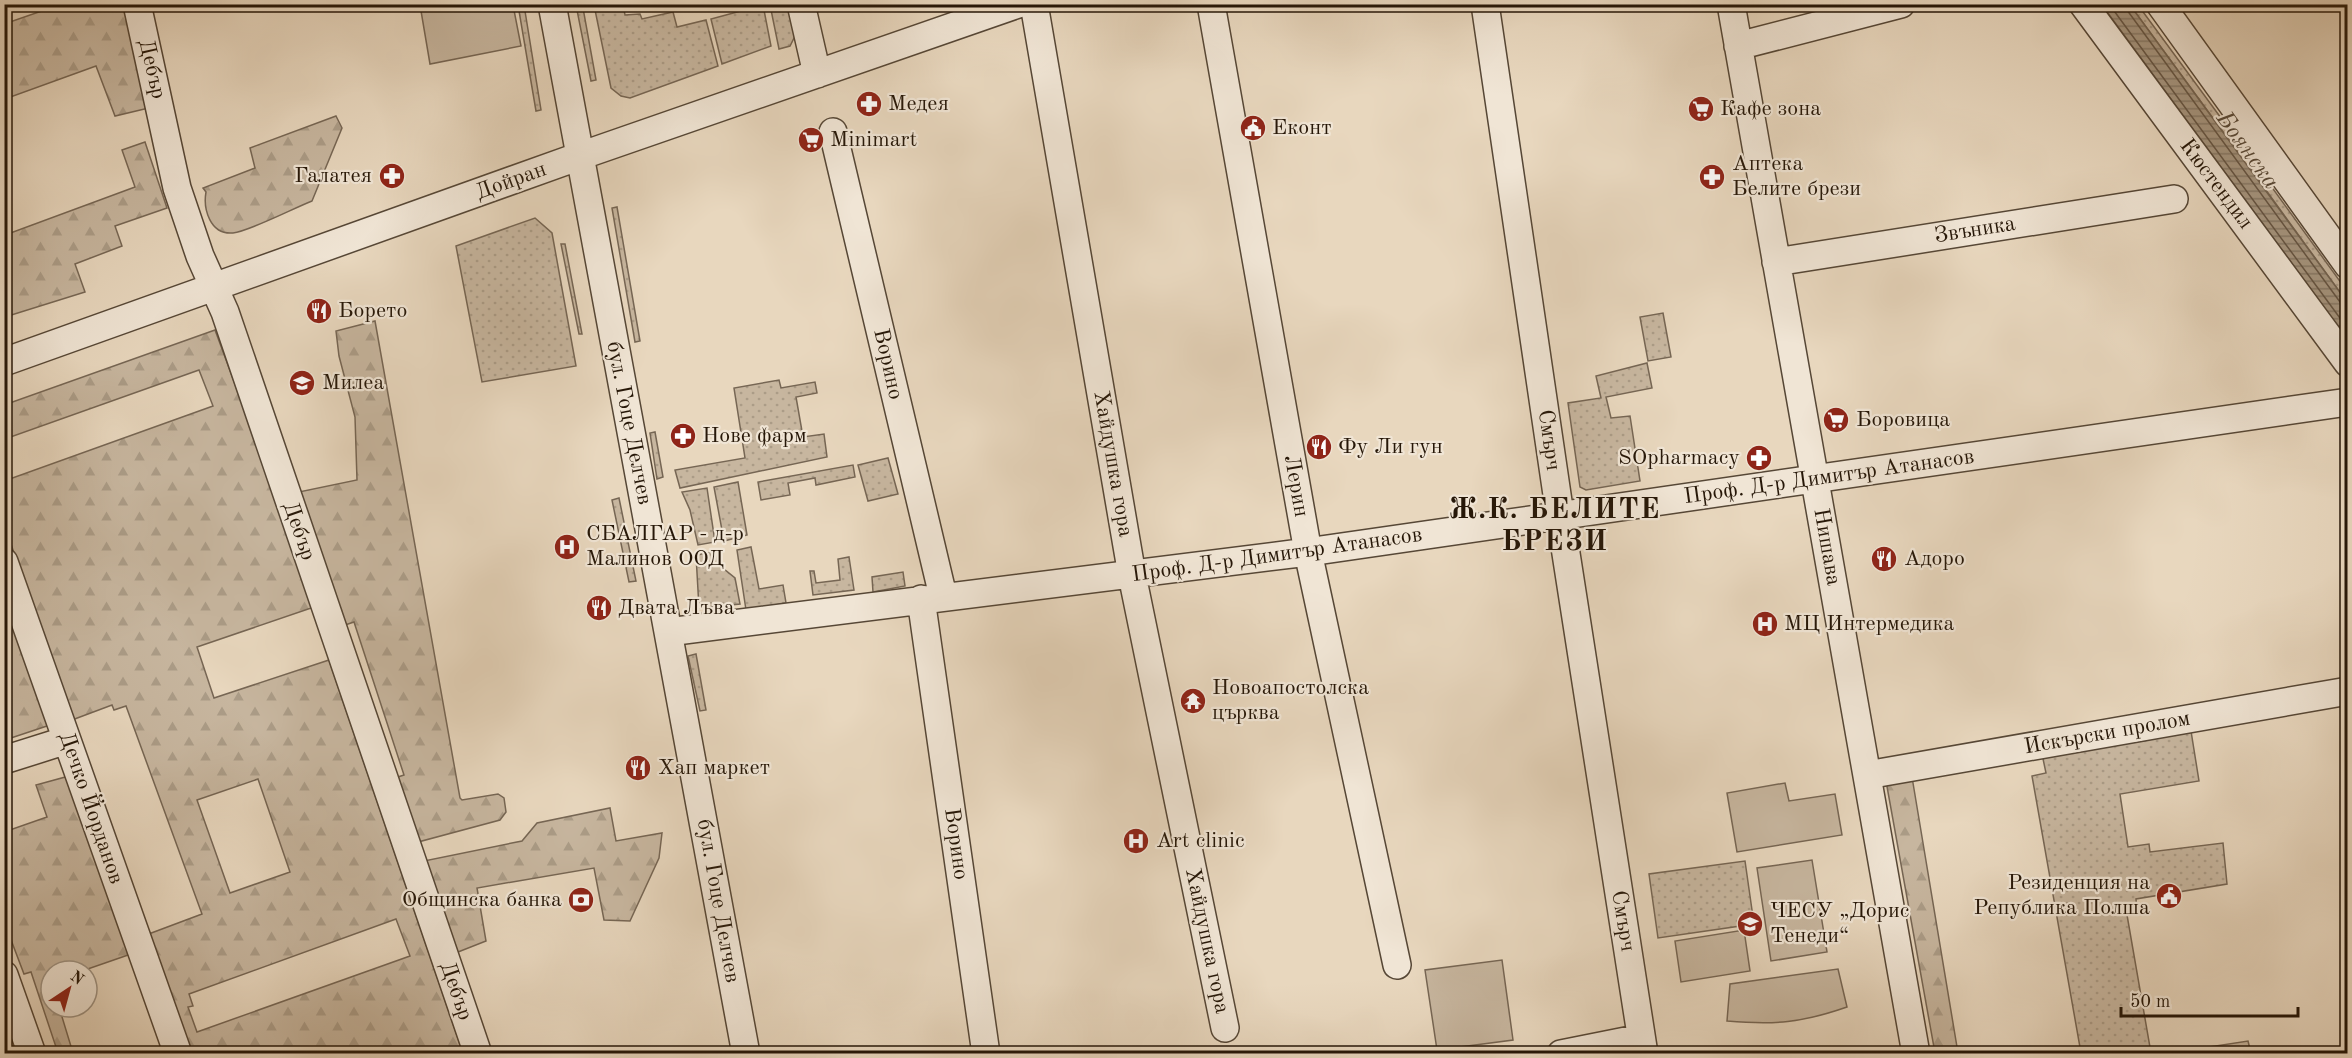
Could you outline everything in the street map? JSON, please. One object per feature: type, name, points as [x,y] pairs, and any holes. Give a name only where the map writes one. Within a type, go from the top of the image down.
[{"type":"street","name":"Дебър","points":[[137,4],[177,188],[200,256],[214,286],[478,1053]]},
{"type":"street","name":"бул. Гоце Делчев","points":[[552,4],[746,1053]]},
{"type":"street","points":[[801,4],[817,74]]},
{"type":"street","name":"Дойран","points":[[4,362],[580,156],[1018,4]]},
{"type":"street","name":"Хайдушка гора","points":[[1034,4],[1132,575],[1225,1028]]},
{"type":"street","name":"Лерин","points":[[1211,4],[1308,552],[1397,965]]},
{"type":"street","name":"Смърч","points":[[1485,4],[1560,515],[1643,1046]]},
{"type":"street","name":"Нишава","points":[[1731,4],[1916,1053]]},
{"type":"street","points":[[1738,46],[1901,4]]},
{"type":"street","name":"Кюстендил","points":[[2083,4],[2348,363]]},
{"type":"street","points":[[2160,4],[2348,264]]},
{"type":"street","name":"Ворино","points":[[833,132],[932,598],[986,1053]]},
{"type":"street","name":"Звъника","points":[[1776,262],[2174,199]]},
{"type":"street","points":[[2313,216],[2337,225],[2348,226]]},
{"type":"street","name":"Проф. Д-р Димитър Атанасов","points":[[668,632],[1308,552],[2348,402]]},
{"type":"street","name":"Дечко Йорданов","points":[[4,562],[178,1053]]},
{"type":"street","name":"Искърски пролом","points":[[1867,775],[2348,691]]},
{"type":"street","points":[[4,760],[67,740]]},
{"type":"street","points":[[4,975],[32,1053]]},
{"type":"street","points":[[1561,1053],[1643,1046]]},
{"type":"green space","points":[[59,5],[129,5],[153,107],[115,116],[96,66],[5,99],[4,24]]},
{"type":"green space","points":[[420,5],[513,5],[521,46],[430,64]]},
{"type":"green space","points":[[518,5],[524,5],[541,110],[536,111]]},
{"type":"green space","points":[[576,5],[583,8],[596,80],[591,81]]},
{"type":"green space","points":[[594,5],[623,5],[625,15],[640,14],[642,19],[673,12],[677,27],[706,20],[718,66],[630,98],[621,96],[611,88]]},
{"type":"green space","points":[[763,5],[771,46],[722,64],[711,19]]},
{"type":"green space","points":[[770,5],[793,5],[799,28],[790,46],[779,49]]},
{"type":"green space","points":[[2094,5],[2102,5],[2222,169],[2217,173]]},
{"type":"green space","points":[[2130,5],[2138,5],[2246,152],[2240,155]]},
{"type":"green space","points":[[336,116],[342,128],[312,201],[261,224],[233,233],[225,233],[214,225],[207,213],[206,192],[203,188],[255,168],[250,148]]},
{"type":"green space","points":[[145,142],[167,208],[115,226],[122,246],[75,264],[85,292],[5,317],[5,235],[135,187],[122,150]]},
{"type":"green space","points":[[2255,164],[2347,291],[2347,302],[2250,168]]},
{"type":"green space","points":[[617,207],[640,341],[635,342],[612,208]]},
{"type":"green space","points":[[535,218],[552,233],[576,366],[482,382],[456,246]]},
{"type":"green space","points":[[561,244],[565,244],[582,334],[579,334]]},
{"type":"green space","points":[[1663,313],[1671,357],[1648,361],[1640,317]]},
{"type":"green space","points":[[375,321],[460,798],[462,800],[498,794],[504,798],[506,812],[500,820],[418,842],[389,780],[404,775],[354,622],[339,627],[294,493],[357,480],[355,417],[339,356],[336,331]]},
{"type":"green space","points":[[215,330],[317,606],[197,647],[214,698],[329,660],[463,1053],[323,1054],[313,1048],[293,1054],[190,1053],[146,935],[202,914],[126,706],[114,710],[112,705],[72,720],[5,527],[4,481],[213,406],[199,370],[5,439],[4,405]],"holes":[[[258,779],[290,872],[230,893],[197,800]],[[396,919],[410,956],[197,1032],[188,1007],[193,1006],[189,994]]]},
{"type":"green space","points":[[1647,363],[1652,388],[1606,397],[1611,418],[1630,416],[1640,481],[1586,490],[1580,487],[1568,403],[1601,398],[1596,376]]},
{"type":"green space","points":[[779,380],[781,388],[815,382],[817,393],[796,397],[803,437],[824,434],[827,457],[680,488],[675,470],[745,458],[734,388]]},
{"type":"green space","points":[[655,432],[663,477],[657,479],[650,433]]},
{"type":"green space","points":[[888,458],[898,494],[868,501],[858,465]]},
{"type":"green space","points":[[853,465],[855,477],[816,485],[815,478],[788,483],[790,495],[761,500],[758,482]]},
{"type":"green space","points":[[738,482],[747,535],[724,541],[714,487]]},
{"type":"green space","points":[[707,488],[715,542],[698,545],[690,510],[682,492]]},
{"type":"green space","points":[[619,498],[636,581],[629,582],[612,500]]},
{"type":"green space","points":[[751,547],[759,589],[783,585],[786,603],[746,610],[737,550]]},
{"type":"green space","points":[[717,551],[724,569],[735,578],[740,604],[699,608],[696,555]]},
{"type":"green space","points":[[849,557],[854,590],[813,595],[810,571],[814,571],[816,583],[840,580],[838,559]]},
{"type":"green space","points":[[903,572],[905,586],[873,592],[872,577]]},
{"type":"green space","points":[[4,590],[50,725],[5,740],[4,740]]},
{"type":"green space","points":[[696,654],[706,710],[700,711],[688,656]]},
{"type":"green space","points":[[2191,731],[2199,781],[2120,794],[2128,847],[2149,844],[2150,852],[2223,843],[2227,884],[2136,899],[2137,913],[2127,915],[2151,1053],[2081,1053],[2032,776],[2046,773],[2042,754]]},
{"type":"green space","points":[[69,776],[131,954],[99,965],[99,959],[39,959],[39,996],[31,972],[24,974],[5,924],[4,832],[47,817],[36,785]]},
{"type":"green space","points":[[1912,777],[1958,1053],[1935,1053],[1886,781]]},
{"type":"green space","points":[[1785,783],[1789,801],[1835,794],[1842,835],[1737,852],[1727,793]]},
{"type":"green space","points":[[610,808],[616,841],[662,833],[659,858],[630,921],[604,920],[594,868],[477,888],[486,941],[453,954],[419,862],[522,841],[537,823]]},
{"type":"green space","points":[[1812,860],[1827,952],[1771,961],[1757,868]]},
{"type":"green space","points":[[1745,861],[1754,924],[1658,938],[1649,874]]},
{"type":"green space","points":[[1744,930],[1750,971],[1681,982],[1675,941]]},
{"type":"green space","points":[[1502,960],[1513,1040],[1437,1050],[1425,970]]},
{"type":"green space","points":[[1838,969],[1847,1007],[1788,1022],[1727,1021],[1730,984]]},
{"type":"green space","points":[[47,1019],[63,1019],[73,1053],[58,1053]]},
{"type":"green space","points":[[2248,1041],[2251,1053],[2170,1053]]},
{"type":"water","points":[[2102,5],[2130,5],[2347,302],[2347,339]]},
{"type":"place","name":"Медея","points":[[869,104]]},
{"type":"place","name":"Кафе зона","points":[[1701,109]]},
{"type":"place","name":"Еконт","points":[[1253,128]]},
{"type":"place","name":"Minimart","points":[[811,140]]},
{"type":"place","name":"Галатея","points":[[392,176]]},
{"type":"place","name":"Аптека Белите брези","points":[[1712,177]]},
{"type":"place","name":"Борето","points":[[319,311]]},
{"type":"place","name":"Милеа","points":[[302,383]]},
{"type":"place","name":"Боровица","points":[[1836,420]]},
{"type":"place","name":"Нове фарм","points":[[683,436]]},
{"type":"place","name":"Фу Ли гун","points":[[1319,447]]},
{"type":"place","name":"SOpharmacy","points":[[1759,458]]},
{"type":"place","name":"СБАЛГАР - д-р Малинов ООД","points":[[567,547]]},
{"type":"place","name":"Адоро","points":[[1884,559]]},
{"type":"place","name":"Двата Лъва","points":[[599,608]]},
{"type":"place","name":"МЦ Интермедика","points":[[1765,624]]},
{"type":"place","name":"Новоапостолска църква","points":[[1193,701]]},
{"type":"place","name":"Хап маркет","points":[[638,768]]},
{"type":"place","name":"Art clinic","points":[[1136,841]]},
{"type":"place","name":"Резиденция на Република Полша","points":[[2169,896]]},
{"type":"place","name":"Общинска банка","points":[[581,900]]},
{"type":"place","name":"ЧЕСУ „Дорис Тенеди“","points":[[1750,924]]},
{"type":"district","name":"Ж.К. БЕЛИТЕ БРЕЗИ","points":[[1555,527]]},
{"type":"water label","name":"Боянска","points":[[2247,151]]}]
